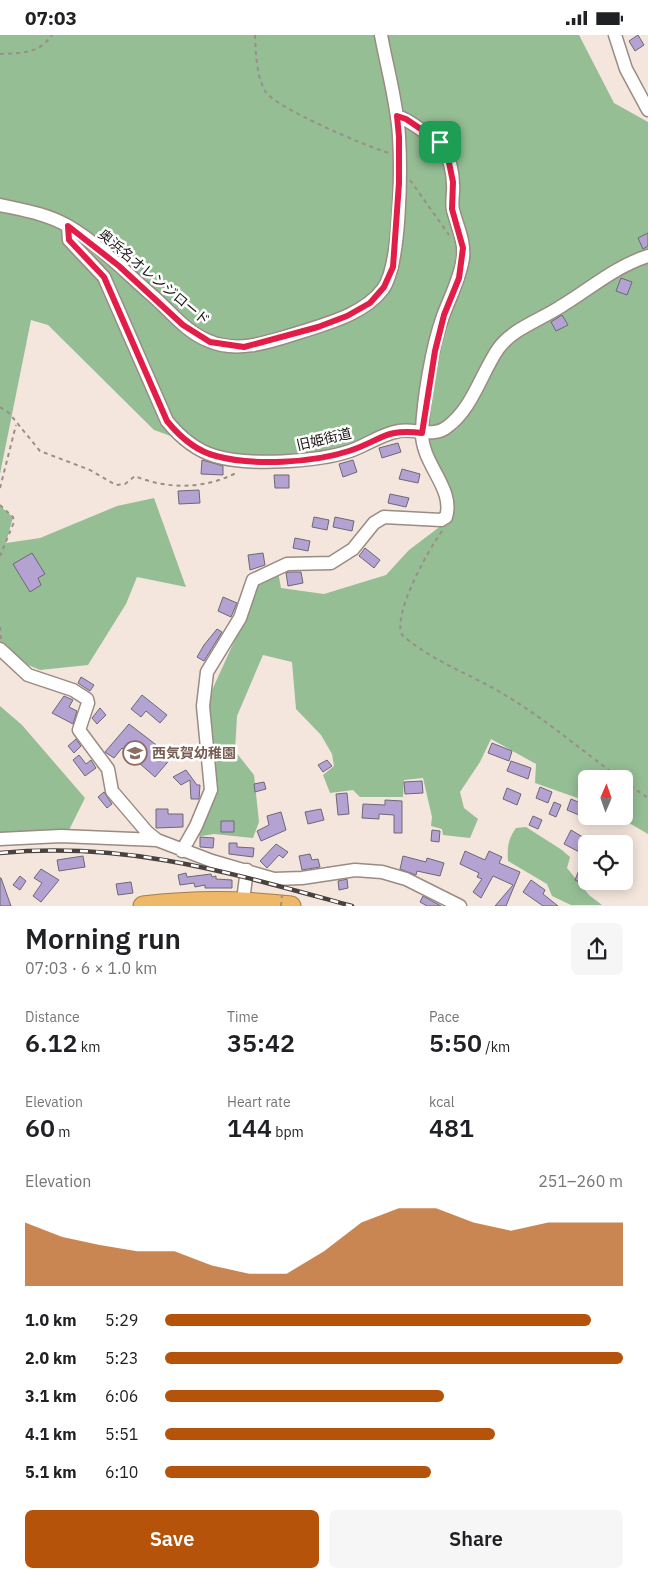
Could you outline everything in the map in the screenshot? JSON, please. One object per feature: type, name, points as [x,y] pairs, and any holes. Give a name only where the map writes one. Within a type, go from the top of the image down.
[{"type":"highway","points":[[143,905],[192,901],[287,900]]},
{"type":"street","name":"奥浜名オレンジロード","points":[[0,205],[39,214],[68,226],[119,266],[197,335],[210,342],[244,347],[288,336],[347,316],[370,303],[384,287],[393,267],[399,183],[397,116],[381,35]]},
{"type":"street","points":[[615,35],[626,69],[648,111]]},
{"type":"street","points":[[182,851],[196,826],[211,790],[203,706],[207,671],[240,618],[253,580],[287,564],[331,563],[352,549],[374,523],[384,517],[441,520],[446,517],[449,505],[447,496],[428,463],[422,433],[435,351],[444,315],[459,278],[463,248],[452,209],[453,182],[447,153],[440,142],[406,119],[397,116]]},
{"type":"street","name":"旧姫街道","points":[[68,226],[69,240],[104,277],[167,421],[180,437],[215,456],[255,461],[300,460],[349,451],[383,436],[401,431],[422,433],[446,429],[460,415],[499,347],[515,332],[570,302],[604,276],[632,261],[648,256]]},
{"type":"street","points":[[0,649],[28,675],[73,689],[87,699],[88,703],[78,730],[108,769],[112,791],[142,827],[157,840],[182,851],[274,879],[302,878],[355,870],[382,872],[406,879],[460,905]]},
{"type":"street","points":[[0,839],[60,836],[157,840]]},
{"type":"street","points":[[243,900],[247,871]]},
{"type":"path","points":[[0,54],[27,53],[38,49],[52,35]]},
{"type":"path","points":[[255,35],[258,72],[266,93],[288,111],[309,117],[370,147],[398,155],[410,181],[451,239],[463,248]]},
{"type":"path","points":[[0,407],[9,413],[40,451],[90,470],[116,485],[125,484],[135,476],[154,484],[176,486],[206,483],[224,479],[255,461]]},
{"type":"path","points":[[0,488],[16,423]]},
{"type":"path","points":[[0,505],[13,517],[14,522],[0,556]]},
{"type":"path","points":[[446,517],[442,531],[406,596],[400,627],[402,635],[436,660],[498,691],[529,710],[610,770]]},
{"type":"path","points":[[633,787],[648,798]]},
{"type":"path","points":[[281,905],[287,900]]},
{"type":"green space","points":[[0,35],[579,35],[614,103],[648,122],[648,834],[632,825],[633,770],[578,770],[578,798],[535,783],[536,764],[491,739],[480,762],[460,792],[464,808],[478,819],[470,838],[443,835],[442,829],[431,826],[432,817],[423,778],[404,780],[403,797],[360,797],[353,790],[330,793],[323,775],[334,766],[332,754],[321,735],[296,709],[292,662],[263,655],[237,716],[235,751],[254,775],[259,822],[253,838],[214,834],[195,837],[212,790],[203,710],[243,622],[253,580],[278,571],[281,588],[324,594],[386,575],[409,550],[450,519],[422,433],[408,431],[307,459],[241,457],[201,447],[154,430],[48,325],[31,320],[0,474]]},
{"type":"green space","points":[[154,498],[186,587],[137,577],[126,604],[88,665],[40,670],[7,656],[0,651],[0,506],[13,517],[6,543],[40,538],[117,506]]},
{"type":"green space","points":[[0,706],[22,725],[85,798],[66,836],[0,838]]},
{"type":"green space","points":[[526,827],[570,857],[567,868],[578,882],[578,890],[585,890],[602,905],[571,905],[552,896],[547,884],[508,861],[508,848],[511,836],[516,828]]},
{"type":"building","points":[[638,35],[644,45],[635,51],[629,41]]},
{"type":"building","points":[[648,233],[648,246],[643,249],[638,238]]},
{"type":"building","points":[[621,278],[632,282],[627,295],[616,291]]},
{"type":"building","points":[[562,315],[568,325],[556,331],[551,322]]},
{"type":"building","points":[[398,443],[401,452],[382,458],[379,448]]},
{"type":"building","points":[[202,460],[223,466],[223,475],[201,474]]},
{"type":"building","points":[[353,460],[357,472],[343,477],[339,464]]},
{"type":"building","points":[[402,469],[420,474],[418,483],[399,479]]},
{"type":"building","points":[[274,475],[289,475],[289,488],[275,488]]},
{"type":"building","points":[[199,490],[200,503],[179,504],[178,491]]},
{"type":"building","points":[[390,494],[409,498],[406,507],[388,503]]},
{"type":"building","points":[[314,517],[329,520],[327,530],[312,527]]},
{"type":"building","points":[[335,517],[354,521],[352,531],[333,527]]},
{"type":"building","points":[[295,538],[310,541],[308,551],[293,548]]},
{"type":"building","points":[[365,548],[380,560],[374,568],[359,556]]},
{"type":"building","points":[[32,553],[45,574],[38,578],[41,585],[30,592],[13,564]]},
{"type":"building","points":[[263,553],[265,565],[250,570],[248,555]]},
{"type":"building","points":[[301,572],[303,583],[288,586],[286,573]]},
{"type":"building","points":[[223,597],[237,603],[231,617],[218,611]]},
{"type":"building","points":[[217,629],[222,632],[204,661],[197,657]]},
{"type":"building","points":[[81,677],[94,685],[90,691],[78,683]]},
{"type":"building","points":[[142,695],[167,715],[160,723],[146,711],[141,717],[131,709]]},
{"type":"building","points":[[64,696],[73,700],[69,707],[77,711],[73,724],[52,713]]},
{"type":"building","points":[[100,708],[106,715],[97,724],[92,718]]},
{"type":"building","points":[[129,724],[172,757],[155,777],[122,748],[114,758],[105,752]]},
{"type":"building","points":[[76,739],[81,746],[74,753],[68,746]]},
{"type":"building","points":[[492,743],[512,751],[509,761],[488,753]]},
{"type":"building","points":[[79,755],[86,764],[91,760],[96,768],[85,776],[73,760]]},
{"type":"building","points":[[327,760],[332,766],[323,772],[318,765]]},
{"type":"building","points":[[511,761],[531,768],[528,779],[507,771]]},
{"type":"building","points":[[186,770],[197,785],[200,785],[199,799],[191,799],[190,780],[181,785],[173,777]]},
{"type":"building","points":[[422,781],[423,793],[405,794],[404,782]]},
{"type":"building","points":[[264,782],[266,789],[255,792],[254,784]]},
{"type":"building","points":[[540,787],[552,792],[548,803],[536,798]]},
{"type":"building","points":[[507,788],[521,794],[517,805],[503,799]]},
{"type":"building","points":[[104,792],[112,804],[107,808],[98,797]]},
{"type":"building","points":[[347,793],[349,814],[338,815],[336,794]]},
{"type":"building","points":[[571,799],[578,802],[578,815],[567,810]]},
{"type":"building","points":[[385,800],[402,801],[402,833],[394,833],[394,815],[379,814],[379,819],[362,818],[363,804],[385,805]]},
{"type":"building","points":[[554,802],[561,805],[556,817],[549,814]]},
{"type":"building","points":[[156,809],[168,809],[168,814],[183,814],[183,827],[156,828]]},
{"type":"building","points":[[321,809],[324,820],[308,824],[305,812]]},
{"type":"building","points":[[281,812],[286,830],[261,841],[257,831],[269,825],[267,816]]},
{"type":"building","points":[[533,816],[542,820],[538,829],[529,825]]},
{"type":"building","points":[[221,821],[234,821],[234,832],[221,832]]},
{"type":"building","points":[[432,830],[440,831],[439,842],[431,841]]},
{"type":"building","points":[[571,830],[579,835],[578,851],[564,844]]},
{"type":"building","points":[[200,837],[214,838],[213,848],[200,847]]},
{"type":"building","points":[[229,843],[237,843],[237,847],[254,848],[253,857],[229,854]]},
{"type":"building","points":[[276,844],[288,852],[283,858],[279,855],[267,868],[260,861]]},
{"type":"building","points":[[465,851],[485,860],[489,851],[502,857],[499,863],[520,872],[506,906],[495,906],[513,885],[493,876],[481,898],[473,892],[482,879],[477,877],[479,873],[460,864]]},
{"type":"building","points":[[310,854],[312,860],[318,859],[320,867],[302,870],[299,856]]},
{"type":"building","points":[[83,856],[85,867],[59,871],[57,860]]},
{"type":"building","points":[[403,856],[426,862],[427,858],[444,863],[440,876],[417,871],[416,875],[400,869]]},
{"type":"building","points":[[41,869],[59,880],[41,902],[33,896],[42,883],[34,878]]},
{"type":"building","points":[[186,873],[187,877],[211,874],[212,877],[216,876],[216,879],[232,880],[232,888],[205,888],[205,885],[195,887],[194,883],[180,885],[178,875]]},
{"type":"building","points":[[20,876],[26,881],[20,890],[13,885]]},
{"type":"building","points":[[1,878],[11,906],[0,906]]},
{"type":"building","points":[[347,879],[348,888],[339,890],[338,881]]},
{"type":"building","points":[[531,880],[545,890],[543,894],[558,906],[543,906],[523,892]]},
{"type":"building","points":[[131,882],[133,893],[118,895],[116,884]]},
{"type":"building","points":[[423,896],[441,906],[427,906],[420,902]]},
{"type":"railway","points":[[0,853],[47,850],[136,856],[221,872],[352,906]]},
{"type":"place","name":"西気賀幼稚園","points":[[135,753]]},
{"type":"route","points":[[397,116],[406,119],[440,142],[447,153],[453,182],[452,209],[460,229],[463,257],[459,278],[444,315],[435,351],[424,408],[422,433],[401,431],[383,436],[349,451],[294,461],[239,460],[215,456],[180,437],[167,421],[160,408],[104,277],[69,240],[68,226],[119,266],[183,325],[197,335],[210,342],[244,347],[318,327],[347,316],[370,303],[384,287],[393,267],[399,183],[397,116]]}]
